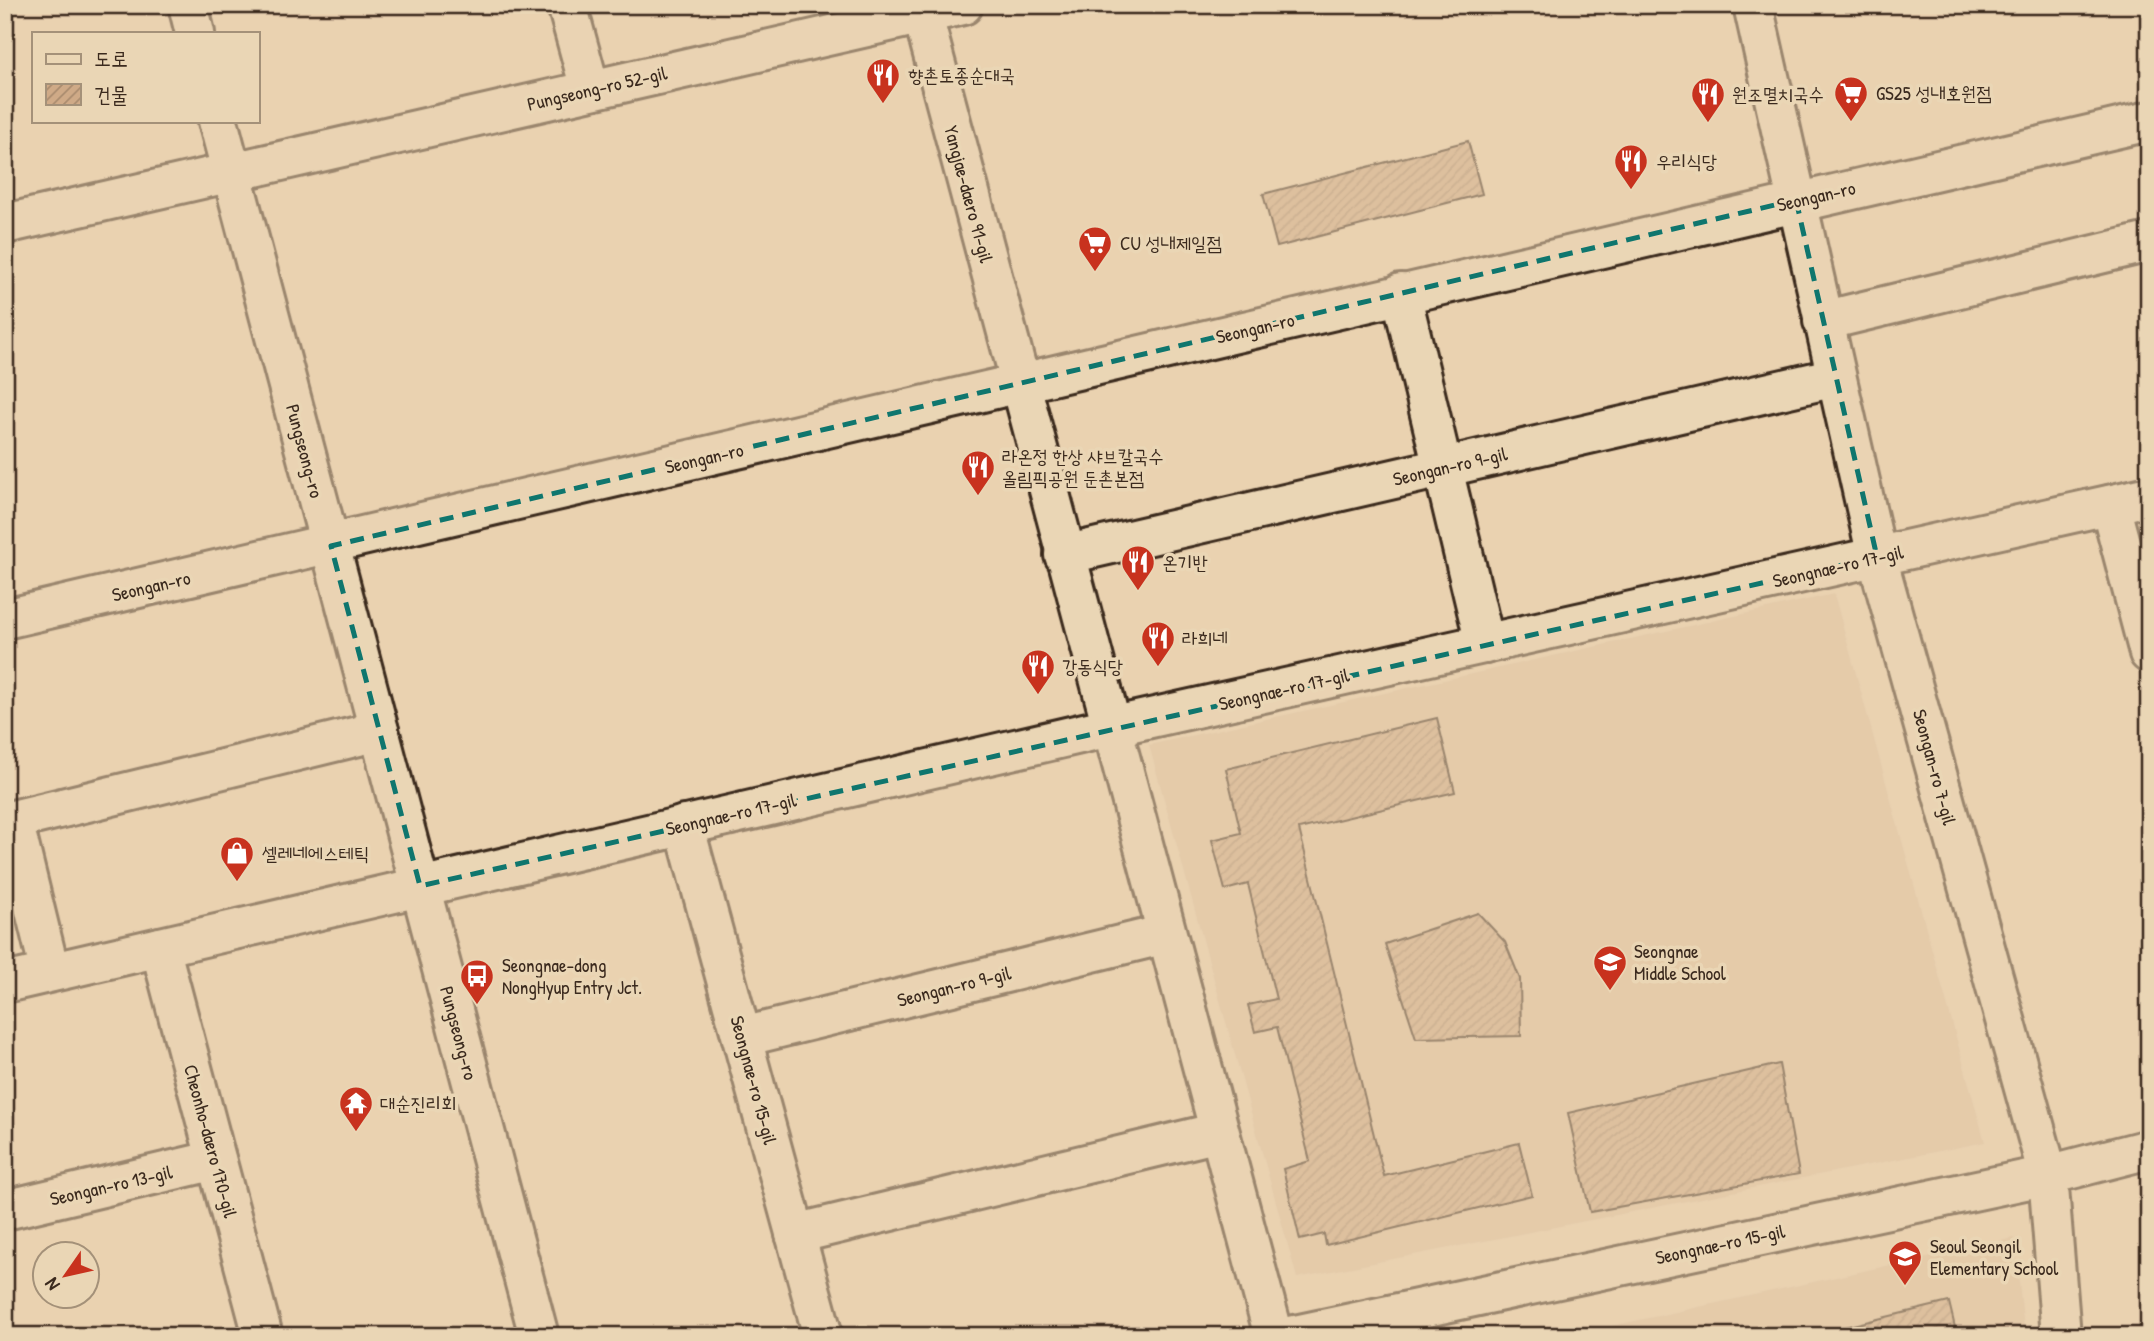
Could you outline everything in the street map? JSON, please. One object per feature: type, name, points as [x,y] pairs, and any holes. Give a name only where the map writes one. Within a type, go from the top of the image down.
[{"type":"street","points":[[188,5],[195,32]]},
{"type":"street","points":[[567,5],[590,89]]},
{"type":"street","name":"Pungseong-ro 52-gil","points":[[232,170],[921,10],[963,5]]},
{"type":"street","name":"Seongan-ro 7-gil","points":[[1753,5],[1877,557],[2048,1175],[2061,1336]]},
{"type":"street","name":"Yangjae-daero 91-gil","points":[[921,10],[1018,384]]},
{"type":"street","name":"Seongan-ro","points":[[5,619],[331,547],[1796,200],[2149,121]]},
{"type":"street","name":"Pungseong-ro","points":[[218,122],[539,1336]]},
{"type":"street","points":[[5,224],[232,170]]},
{"type":"street","points":[[1823,321],[2149,242]]},
{"type":"street","points":[[1401,293],[1485,644]]},
{"type":"street","name":"Seongan-ro 9-gil","points":[[1064,555],[1836,377]]},
{"type":"street","points":[[1018,384],[1274,1336]]},
{"type":"street","name":"Seongnae-ro 17-gil","points":[[421,886],[1110,727],[2149,496]]},
{"type":"street","points":[[2110,505],[2149,653]]},
{"type":"street","points":[[50,972],[13,820],[379,731]]},
{"type":"street","name":"Seongnae-ro 15-gil","points":[[684,825],[823,1336]]},
{"type":"street","points":[[5,983],[421,886]]},
{"type":"street","name":"Seongan-ro 9-gil","points":[[742,1037],[1166,934]]},
{"type":"street","name":"Cheonho-daero 170-gil","points":[[160,947],[263,1336]]},
{"type":"street","points":[[796,1234],[1219,1132]]},
{"type":"street","name":"Seongnae-ro 15-gil","points":[[1290,1336],[2048,1175],[2149,1149]]},
{"type":"street","name":"Seongan-ro 13-gil","points":[[5,1210],[216,1160]]},
{"type":"highlighted area","points":[[1796,200],[1877,557],[420,886],[331,546]]},
{"type":"shaded area","points":[[1834,594],[1985,1142],[1297,1278],[1149,745]]},
{"type":"shaded area","name":"Seoul Seongil Elementary School","points":[[2014,1238],[2025,1336],[1566,1336]]},
{"type":"building","points":[[1468,141],[1482,194],[1277,247],[1263,194]]},
{"type":"building","points":[[1437,718],[1455,792],[1299,829],[1384,1176],[1519,1143],[1532,1195],[1326,1245],[1324,1234],[1300,1240],[1283,1169],[1310,1161],[1277,1027],[1255,1032],[1248,1005],[1276,999],[1248,884],[1225,890],[1212,840],[1241,833],[1226,769]]},
{"type":"building","points":[[1478,913],[1505,942],[1520,979],[1521,1036],[1416,1038],[1385,944]]},
{"type":"building","points":[[1779,1064],[1799,1174],[1590,1212],[1568,1113]]},
{"type":"building","points":[[1949,1302],[1957,1336],[1842,1336],[1840,1328]]},
{"type":"place","name":"향촌토종순대국","points":[[883,105]]},
{"type":"place","name":"GS25 성내호원점","points":[[1851,123]]},
{"type":"place","name":"원조멸치국수","points":[[1708,124]]},
{"type":"place","name":"우리식당","points":[[1631,191]]},
{"type":"place","name":"CU 성내제일점","points":[[1095,273]]},
{"type":"place","name":"라온정 한상 샤브칼국수 올림픽공원 둔촌본점","points":[[978,497]]},
{"type":"place","name":"온기반","points":[[1138,592]]},
{"type":"place","name":"라희네","points":[[1158,668]]},
{"type":"place","name":"강동식당","points":[[1038,696]]},
{"type":"place","name":"셀레네에스테틱","points":[[237,883]]},
{"type":"place","name":"Seongnae Middle School","points":[[1610,992]]},
{"type":"place","name":"Seongnae-dong NongHyup Entry Jct.","points":[[477,1006]]},
{"type":"place","name":"대순진리회","points":[[356,1133]]},
{"type":"place","name":"Seoul Seongil Elementary School","points":[[1905,1287]]}]
